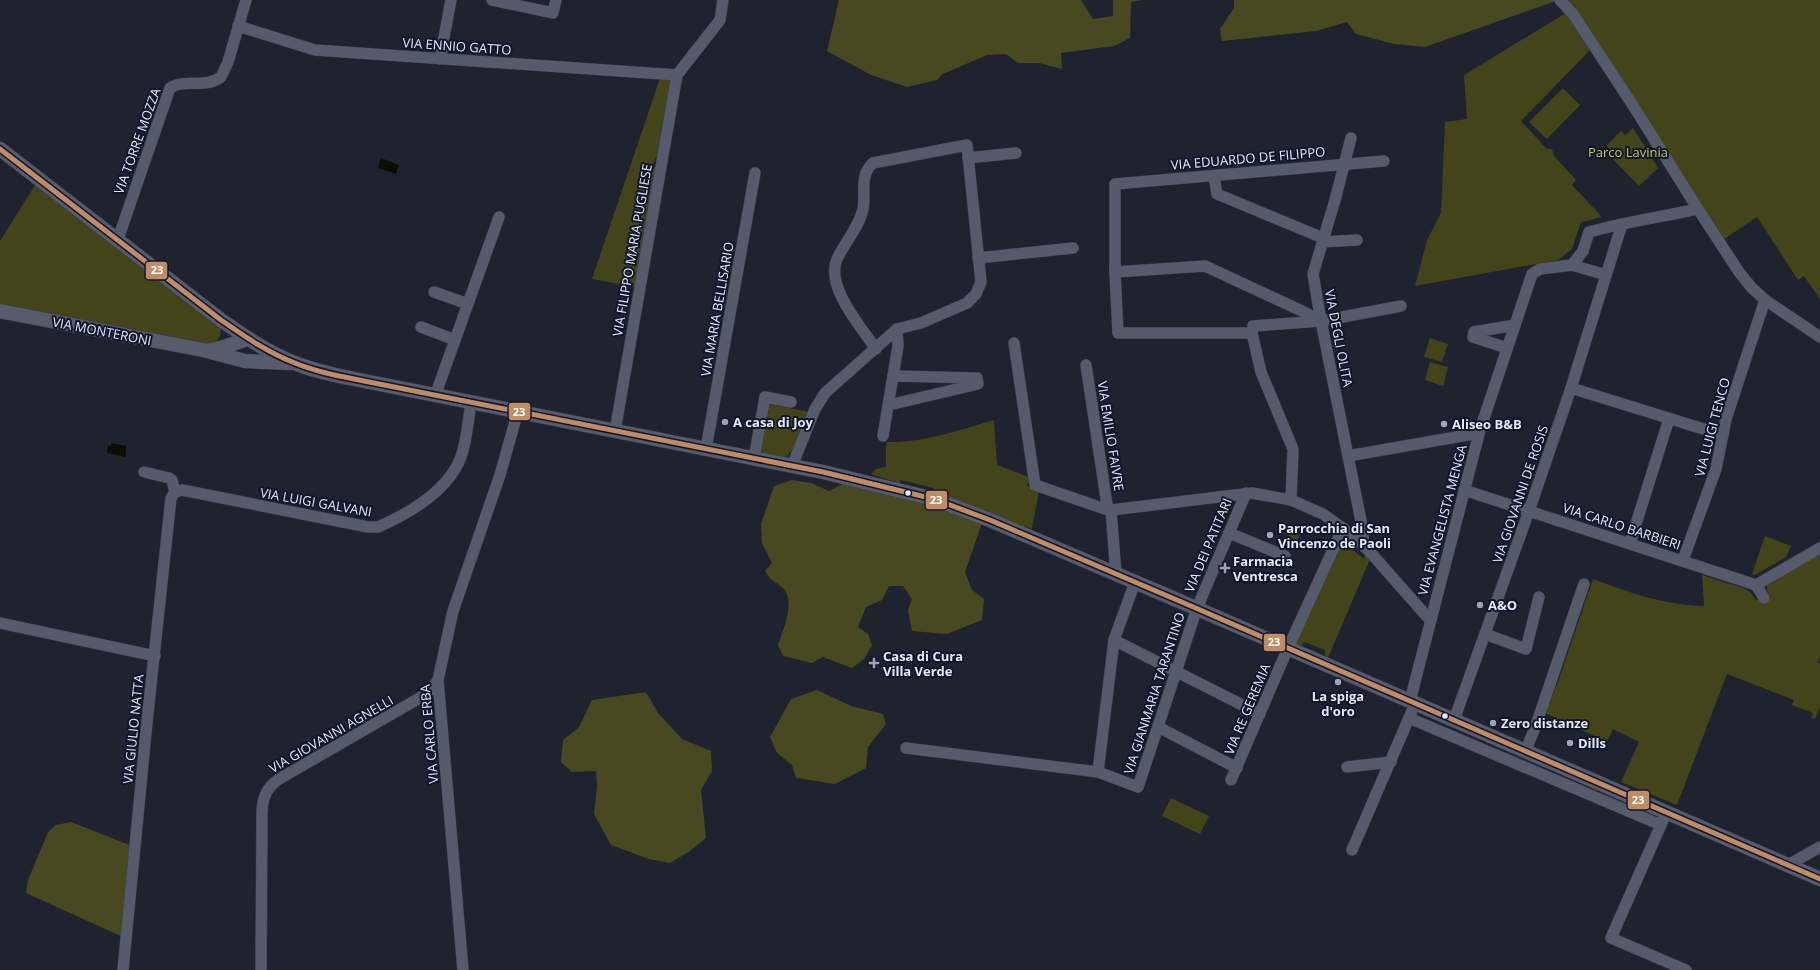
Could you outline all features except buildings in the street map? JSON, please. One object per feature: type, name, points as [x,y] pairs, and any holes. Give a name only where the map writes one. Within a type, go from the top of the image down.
[{"type":"main road","name":"VIA MONTERONI","points":[[0,149],[221,320],[249,340],[294,363],[326,373],[434,396],[518,411],[792,466],[888,487],[934,499],[990,520],[1413,702],[1525,752],[1663,819],[1788,865],[1820,879]]},
{"type":"main road","name":"VIA MONTERONI","points":[[0,311],[206,350],[233,359],[256,363],[294,363]]},
{"type":"main road","points":[[206,350],[222,341],[224,326],[221,320]]},
{"type":"main road","name":"VIA MONTERONI","points":[[206,350],[228,347],[249,340]]},
{"type":"main road","points":[[233,359],[246,351],[249,340]]},
{"type":"street","name":"VIA TORRE MOZZA","points":[[118,239],[170,88],[176,84],[208,82],[221,77],[228,62],[246,0]]},
{"type":"street","points":[[440,59],[451,0]]},
{"type":"street","points":[[492,0],[552,13],[556,0]]},
{"type":"street","points":[[677,75],[720,20],[723,0]]},
{"type":"street","points":[[1560,0],[1573,14],[1739,272],[1751,287],[1765,300],[1820,337]]},
{"type":"street","name":"VIA ENNIO GATTO","points":[[238,26],[315,50],[677,75]]},
{"type":"street","name":"VIA FILIPPO MARIA PUGLIESE","points":[[615,431],[677,75]]},
{"type":"street","name":"VIA DEGLI OLITA","points":[[1351,138],[1345,164],[1313,274],[1363,531],[1363,545]]},
{"type":"street","points":[[792,466],[815,409],[825,393],[876,349],[897,329],[921,323],[967,303],[976,294],[981,282],[967,145],[873,163],[868,167],[865,175],[863,210],[836,260],[835,273],[836,286],[876,349]]},
{"type":"street","points":[[968,158],[1016,153]]},
{"type":"street","name":"VIA EDUARDO DE FILIPPO","points":[[1115,272],[1115,184],[1384,161]]},
{"type":"street","name":"VIA MARIA BELLISARIO","points":[[706,449],[755,173]]},
{"type":"street","points":[[1214,176],[1217,194],[1323,240],[1357,240]]},
{"type":"street","points":[[1606,275],[1572,265],[1583,251],[1589,232],[1698,209]]},
{"type":"street","points":[[434,396],[499,217]]},
{"type":"street","name":"VIA GIOVANNI DE ROSIS","points":[[1454,720],[1529,511],[1571,388],[1622,224]]},
{"type":"street","points":[[978,258],[1074,248]]},
{"type":"street","name":"VIA EVANGELISTA MENGA","points":[[1352,850],[1409,718],[1430,620],[1479,433],[1532,274],[1540,269],[1572,265]]},
{"type":"street","points":[[1252,333],[1118,333],[1115,272],[1205,266],[1302,310],[1321,321]]},
{"type":"street","points":[[434,292],[468,304]]},
{"type":"street","name":"VIA LUIGI TENCO","points":[[1683,560],[1716,469],[1726,419],[1765,300]]},
{"type":"street","points":[[1291,500],[1294,449],[1262,372],[1252,333],[1253,326],[1321,321],[1401,306]]},
{"type":"street","points":[[1507,348],[1473,337],[1474,332],[1515,325]]},
{"type":"street","points":[[420,327],[455,340]]},
{"type":"street","points":[[883,436],[898,346],[897,329]]},
{"type":"street","points":[[1014,343],[1035,485],[1111,510],[1246,493],[1291,500],[1323,514],[1363,545],[1430,620]]},
{"type":"street","name":"VIA EMILIO FAIVRE","points":[[1086,365],[1107,505],[1111,510],[1116,574]]},
{"type":"street","points":[[889,405],[978,384],[977,378],[893,376]]},
{"type":"street","points":[[1571,388],[1723,435]]},
{"type":"street","points":[[754,459],[765,397],[791,402]]},
{"type":"street","name":"VIA LUIGI GALVANI","points":[[175,492],[182,490],[368,527],[378,527],[431,496],[449,478],[461,457],[471,403]]},
{"type":"street","name":"VIA CARLO ERBA","points":[[463,970],[438,680],[453,611],[500,474],[518,411]]},
{"type":"street","points":[[1630,543],[1669,419]]},
{"type":"street","points":[[1348,456],[1479,433]]},
{"type":"street","points":[[144,472],[169,478],[172,480],[175,492]]},
{"type":"street","name":"VIA CARLO BARBIERI","points":[[1464,490],[1756,585]]},
{"type":"street","name":"VIA GIULIO NATTA","points":[[123,970],[145,737],[171,498],[175,492]]},
{"type":"street","name":"VIA DEI PATITARI","points":[[1197,608],[1246,493]]},
{"type":"street","name":"VIA RE GEREMIA","points":[[1231,780],[1288,648],[1343,528]]},
{"type":"street","points":[[1229,532],[1285,556]]},
{"type":"street","points":[[1764,598],[1756,585],[1820,548]]},
{"type":"street","points":[[906,748],[1098,772],[1114,640],[1135,582]]},
{"type":"street","points":[[1525,752],[1535,728],[1584,584]]},
{"type":"street","points":[[1485,634],[1526,649],[1539,597]]},
{"type":"street","name":"VIA GIANMARIA TARANTINO","points":[[1098,772],[1138,787],[1197,608]]},
{"type":"street","points":[[0,623],[155,656]]},
{"type":"street","points":[[1114,640],[1260,714]]},
{"type":"street","name":"VIA GIOVANNI AGNELLI","points":[[261,970],[262,814],[265,794],[273,783],[279,779],[418,699],[430,691],[438,680]]},
{"type":"street","name":"VIA MONTERONI","points":[[1409,718],[1663,819]]},
{"type":"street","points":[[1158,727],[1237,768]]},
{"type":"street","points":[[1347,767],[1391,762]]},
{"type":"street","points":[[1663,819],[1611,938],[1686,970]]},
{"type":"street","points":[[1788,865],[1820,847]]},
{"type":"green space","points":[[1566,0],[1820,0],[1820,299],[1804,276],[1798,280],[1757,217],[1724,239]]},
{"type":"green space","points":[[1566,13],[1590,50],[1521,121],[1546,148],[1552,149],[1554,156],[1576,180],[1572,185],[1602,217],[1581,222],[1572,249],[1558,260],[1415,286],[1427,240],[1441,213],[1445,122],[1467,119],[1464,75]]},
{"type":"green space","points":[[660,78],[672,80],[659,151],[653,164],[655,176],[635,287],[592,279]]},
{"type":"green space","points":[[1563,88],[1580,105],[1547,139],[1529,122]]},
{"type":"green space","name":"Parco Lavinia","points":[[1633,128],[1658,168],[1639,186],[1608,154],[1607,145],[1621,131],[1625,135]]},
{"type":"green space","points":[[37,182],[221,328],[220,337],[217,341],[208,345],[0,305],[0,241]]},
{"type":"green space","points":[[1430,338],[1448,344],[1442,362],[1424,357]]},
{"type":"green space","points":[[1430,362],[1448,367],[1443,386],[1425,380]]},
{"type":"green space","points":[[770,404],[809,412],[794,448],[785,458],[761,452]]},
{"type":"green space","points":[[994,420],[997,465],[1029,477],[1027,486],[1039,491],[1032,529],[933,493],[933,488],[901,480],[899,483],[871,474],[876,469],[886,467],[886,442],[900,442],[928,438]]},
{"type":"green space","points":[[1292,525],[1302,529],[1293,550],[1283,546]]},
{"type":"green space","points":[[1765,536],[1791,546],[1786,557],[1755,575],[1752,574]]},
{"type":"green space","points":[[1345,537],[1345,544],[1364,559],[1365,554],[1370,559],[1328,658],[1325,657],[1325,650],[1304,642],[1301,647],[1297,645],[1296,642]]},
{"type":"green space","points":[[1820,554],[1820,657],[1818,662],[1820,664],[1820,707],[1815,719],[1811,718],[1813,713],[1792,705],[1794,700],[1727,674],[1677,805],[1621,782],[1639,742],[1613,729],[1607,742],[1545,713],[1558,682],[1593,579],[1661,601],[1704,606],[1702,575],[1746,589],[1756,600],[1771,598],[1767,591],[1767,585]]},
{"type":"green space","points":[[1171,798],[1209,816],[1200,834],[1162,816]]},
{"type":"shaded area","points":[[839,0],[1081,0],[1093,19],[1113,16],[1113,0],[1142,0],[1131,2],[1130,38],[1114,46],[1061,53],[1062,69],[1039,63],[1018,63],[1006,54],[987,55],[943,74],[937,80],[907,87],[871,75],[827,51]]},
{"type":"shaded area","points":[[1234,0],[1556,1],[1425,47],[1394,44],[1356,34],[1347,22],[1316,31],[1222,41],[1220,29],[1234,8]]},
{"type":"shaded area","points":[[381,158],[399,165],[396,174],[378,168]]},
{"type":"shaded area","points":[[111,443],[126,446],[126,457],[107,453],[108,445],[111,446]]},
{"type":"shaded area","points":[[792,480],[811,483],[829,491],[845,483],[913,499],[982,523],[965,572],[972,590],[984,599],[982,620],[947,634],[912,631],[908,610],[912,599],[903,586],[889,586],[882,600],[866,607],[858,627],[868,634],[872,645],[864,659],[852,668],[823,657],[812,663],[783,656],[778,645],[787,616],[787,594],[783,588],[771,579],[765,571],[772,563],[762,543],[761,524],[774,486]]},
{"type":"shaded area","points":[[817,690],[851,706],[883,714],[886,724],[868,747],[866,768],[835,784],[796,778],[792,765],[777,753],[770,737],[791,699]]},
{"type":"shaded area","points":[[646,692],[658,713],[682,739],[711,751],[712,771],[701,790],[706,838],[690,851],[670,863],[649,859],[611,845],[594,814],[597,787],[596,771],[572,772],[561,762],[563,740],[579,727],[592,700]]},
{"type":"shaded area","points":[[71,822],[132,846],[123,937],[26,893],[28,880],[48,832],[56,825]]},
{"type":"transit line","name":"23","points":[[0,149],[221,320],[266,349],[302,366],[339,376],[823,472],[934,499],[990,520],[1191,606],[1820,879]]},
{"type":"place","name":"A casa di Joy","points":[[725,422]]},
{"type":"place","name":"Aliseo B&B","points":[[1444,424]]},
{"type":"place","name":"Parrocchia di San Vincenzo de Paoli","points":[[1270,535]]},
{"type":"place","name":"Farmacia Ventresca","points":[[1225,568]]},
{"type":"place","name":"A&O","points":[[1480,605]]},
{"type":"place","name":"Casa di Cura Villa Verde","points":[[874,663]]},
{"type":"place","name":"La spiga d'oro","points":[[1338,682]]},
{"type":"place","name":"Zero distanze","points":[[1493,723]]},
{"type":"place","name":"Dills","points":[[1570,743]]}]
